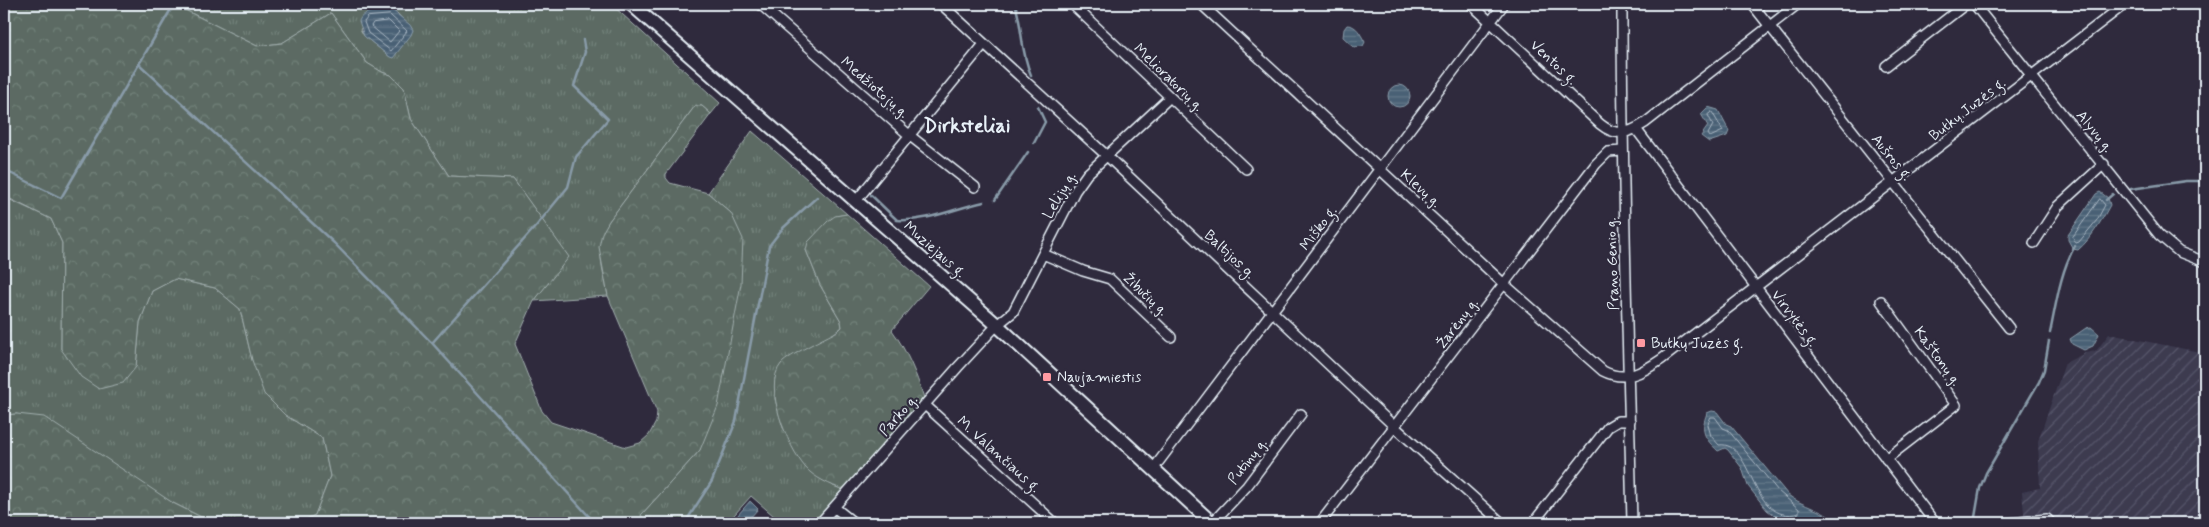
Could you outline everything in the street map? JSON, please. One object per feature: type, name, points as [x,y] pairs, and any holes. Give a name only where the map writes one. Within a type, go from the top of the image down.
[{"type":"main road","name":"Muziejaus g.","points":[[631,4],[997,325],[1212,523]]},
{"type":"street","name":"Medžiotojų g.","points":[[760,4],[909,135],[975,187]]},
{"type":"street","name":"Baltijos g.","points":[[941,4],[1107,156],[1396,428],[1502,523]]},
{"type":"street","name":"Melioratorių g.","points":[[1072,4],[1246,169]]},
{"type":"street","name":"Klevų g.","points":[[1201,4],[1504,284],[1603,371],[1616,377],[1630,375]]},
{"type":"street","name":"Ventos g.","points":[[1472,4],[1600,124],[1611,132],[1622,133]]},
{"type":"street","name":"Miško g.","points":[[1154,468],[1504,4]]},
{"type":"street","name":"Prano Genio g.","points":[[1622,4],[1622,151],[1630,375],[1632,523]]},
{"type":"street","name":"Aušros g.","points":[[1752,4],[2009,328]]},
{"type":"street","points":[[1622,133],[1636,129],[1798,4]]},
{"type":"street","points":[[1886,66],[1966,4]]},
{"type":"street","name":"Alyvų g.","points":[[1974,4],[2104,164],[2138,209],[2171,247],[2189,257],[2205,262]]},
{"type":"street","name":"Butkų Juzės g.","points":[[1630,375],[1648,368],[1662,359],[2125,4]]},
{"type":"street","points":[[856,201],[984,44]]},
{"type":"street","name":"Lelijų g.","points":[[997,325],[1013,312],[1075,191],[1086,174],[1170,97]]},
{"type":"street","name":"Virvytės g.","points":[[1636,129],[1935,523]]},
{"type":"street","name":"Žarėnų g.","points":[[1320,523],[1396,428],[1603,156],[1611,151],[1622,151]]},
{"type":"street","points":[[2034,243],[2058,206],[2104,164]]},
{"type":"street","name":"Žibučių g.","points":[[1043,254],[1083,271],[1110,279],[1172,337]]},
{"type":"street","name":"Kaštonų g.","points":[[1881,301],[1956,404],[1886,459]]},
{"type":"street","name":"Parko g.","points":[[820,523],[997,325]]},
{"type":"street","name":"M. Valančiaus g.","points":[[925,405],[1054,523]]},
{"type":"street","name":"Putinų g.","points":[[1212,523],[1247,486],[1301,414]]},
{"type":"street","points":[[1533,523],[1608,427],[1618,420],[1630,421]]},
{"type":"street","points":[[834,507],[854,523]]},
{"type":"street","points":[[2010,523],[2047,519],[2051,523]]},
{"type":"shaded area","points":[[2109,334],[2205,353],[2205,523],[2025,523],[2022,492],[2040,488],[2038,441],[2065,363],[2085,353],[2096,351]]},
{"type":"green space","points":[[4,4],[173,4],[257,46],[282,43],[331,13],[367,63],[391,75],[404,88],[411,119],[449,176],[513,179],[569,257],[534,301],[515,344],[542,411],[551,422],[626,447],[640,443],[649,435],[656,422],[657,412],[608,296],[599,247],[602,233],[695,106],[702,106],[711,114],[666,174],[666,178],[670,183],[708,193],[731,213],[743,239],[741,284],[718,406],[700,450],[641,515],[645,523],[299,523],[315,515],[330,476],[322,438],[285,415],[264,394],[252,360],[240,309],[215,288],[175,279],[152,291],[140,322],[136,367],[123,383],[99,389],[81,377],[61,349],[62,243],[51,219],[4,196]]},
{"type":"green space","points":[[173,4],[611,4],[720,103],[711,114],[702,106],[695,106],[609,221],[604,231],[601,249],[602,267],[608,296],[534,301],[568,257],[513,179],[449,176],[411,119],[404,88],[391,75],[367,63],[331,13],[282,43],[257,46]],"holes":[[[396,12],[413,30],[390,57],[364,36],[360,29]]]},
{"type":"green space","points":[[752,131],[847,214],[836,216],[806,250],[820,285],[841,321],[842,327],[775,378],[775,399],[783,428],[833,486],[844,490],[815,523],[782,523],[751,496],[727,523],[645,523],[641,515],[700,450],[731,213],[708,193]]},
{"type":"green space","points":[[4,197],[51,219],[62,243],[61,349],[136,367],[140,322],[152,291],[175,279],[215,288],[240,309],[252,360],[285,415],[322,438],[330,476],[315,515],[299,523],[213,523],[173,503],[17,414],[4,415]]},
{"type":"green space","points":[[847,214],[929,286],[892,330],[911,362],[924,398],[844,490],[813,475],[798,458],[785,432],[774,387],[776,374],[785,360],[842,327],[841,321],[820,285],[806,250],[808,242],[828,221],[835,216]]},
{"type":"green space","points":[[17,414],[44,417],[173,503],[213,523],[4,523],[4,415]]},
{"type":"water","points":[[391,9],[410,25],[413,30],[393,58],[364,36],[359,21],[368,12]]},
{"type":"water","points":[[1347,25],[1358,30],[1365,42],[1363,46],[1354,47],[1343,37],[1344,29]]},
{"type":"water","points":[[1399,85],[1407,88],[1410,96],[1407,104],[1399,107],[1391,104],[1388,96],[1391,88]]},
{"type":"water","points":[[1708,107],[1718,110],[1729,131],[1727,136],[1709,142],[1701,136],[1708,126],[1701,114]]},
{"type":"water","points":[[2100,192],[2108,198],[2110,205],[2100,223],[2087,240],[2078,250],[2073,249],[2068,240],[2068,235],[2096,194]]},
{"type":"water","points":[[2091,327],[2099,334],[2093,346],[2084,350],[2072,344],[2070,339],[2086,328]]},
{"type":"water","points":[[1717,412],[1726,424],[1731,426],[1788,495],[1826,514],[1837,523],[1817,523],[1810,519],[1790,521],[1775,516],[1767,510],[1748,486],[1742,468],[1728,450],[1725,448],[1718,451],[1709,442],[1705,434],[1704,425],[1707,413]]},
{"type":"water","points":[[750,501],[758,509],[749,519],[754,523],[731,523]]},
{"type":"waterway","points":[[4,170],[61,198],[174,4]]},
{"type":"waterway","points":[[1015,4],[1027,66],[1031,75]]},
{"type":"waterway","points":[[583,40],[585,52],[574,86],[608,119],[576,157],[568,187],[537,225],[432,343],[595,523]]},
{"type":"waterway","points":[[139,64],[334,243],[432,343]]},
{"type":"waterway","points":[[1034,143],[1045,122],[1038,107]]},
{"type":"waterway","points":[[995,200],[1028,152]]},
{"type":"waterway","points":[[2131,189],[2186,181],[2205,181]]},
{"type":"waterway","points":[[2106,200],[2113,194]]},
{"type":"waterway","points":[[871,195],[897,220],[931,217],[984,202]]},
{"type":"waterway","points":[[685,523],[712,481],[736,421],[769,246],[782,229],[817,197]]},
{"type":"waterway","points":[[2050,333],[2062,278],[2075,246]]},
{"type":"waterway","points":[[1974,523],[1980,488],[1986,473],[2039,382],[2044,370],[2049,341]]},
{"type":"place","name":"Butkų Juzės g.","points":[[1641,343]]},
{"type":"place","name":"Naujamiestis","points":[[1047,377]]},
{"type":"district","name":"Dirksteliai","points":[[967,125]]}]
